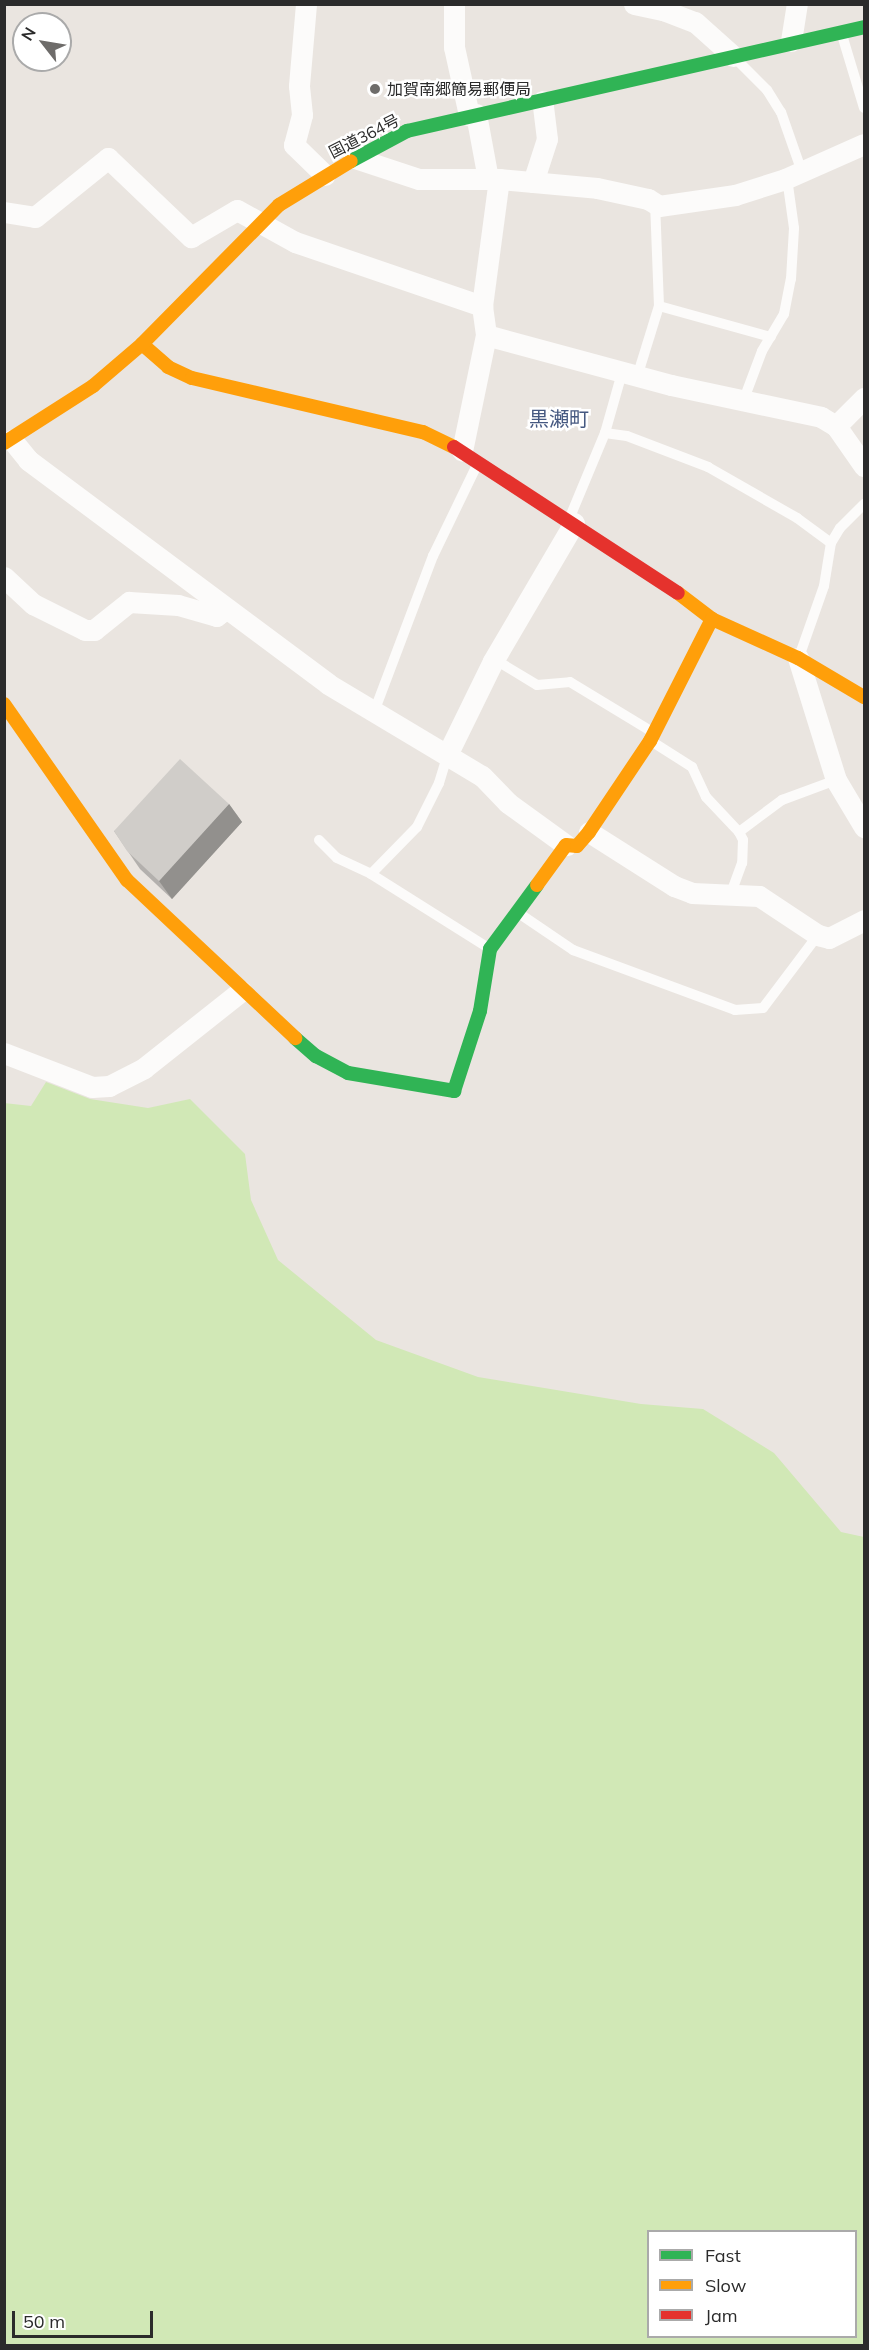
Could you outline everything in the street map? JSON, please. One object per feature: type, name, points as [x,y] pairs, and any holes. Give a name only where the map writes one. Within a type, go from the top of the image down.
[{"type":"main road","name":"国道364号","points":[[8,442],[93,386],[142,344],[256,224],[325,175],[407,131],[791,41],[864,27]]},
{"type":"main road","points":[[142,344],[168,367],[192,378],[392,422],[470,457],[645,568],[712,619],[798,658],[864,697]]},
{"type":"main road","points":[[4,704],[109,858],[241,991],[330,1066],[454,1091],[480,1011],[490,950],[567,844],[577,846],[589,832],[651,736],[712,619]]},
{"type":"street","points":[[306,4],[299,86],[302,115],[294,145],[325,175]]},
{"type":"street","points":[[454,4],[454,47],[472,115],[494,179],[482,306],[486,335],[470,457]]},
{"type":"street","points":[[634,4],[663,10],[695,22],[734,56]]},
{"type":"street","points":[[791,41],[797,4]]},
{"type":"street","points":[[533,182],[547,139],[542,101]]},
{"type":"street","points":[[355,158],[419,179],[494,179],[597,188],[659,206],[735,195],[795,175],[864,144]]},
{"type":"street","points":[[4,212],[34,217],[108,158],[191,237],[237,210],[256,224],[295,242],[482,306]]},
{"type":"street","points":[[486,335],[629,375],[821,417],[836,426],[864,466]]},
{"type":"street","points":[[836,426],[864,398]]},
{"type":"street","points":[[8,442],[28,460],[225,609],[328,684],[448,753],[567,844]]},
{"type":"street","points":[[448,753],[495,659],[572,522]]},
{"type":"street","points":[[4,577],[33,604],[85,630],[94,630],[129,602],[178,604],[216,616],[225,609]]},
{"type":"street","points":[[798,658],[836,780],[864,827]]},
{"type":"street","points":[[589,832],[674,886],[692,893],[759,896],[818,934],[829,938],[864,920]]},
{"type":"street","points":[[4,1053],[93,1087],[109,1086],[144,1068],[241,991]]},
{"type":"lane","points":[[841,32],[864,108]]},
{"type":"lane","points":[[734,56],[767,90],[782,112],[795,175],[791,279],[784,314],[771,337],[744,399]]},
{"type":"lane","points":[[572,522],[604,433],[659,306],[655,203]]},
{"type":"lane","points":[[659,306],[771,337]]},
{"type":"lane","points":[[604,433],[627,436],[708,467],[797,518],[831,543]]},
{"type":"lane","points":[[374,712],[470,457]]},
{"type":"lane","points":[[798,658],[824,586],[831,543],[840,528],[864,504]]},
{"type":"lane","points":[[495,659],[537,685],[570,682],[651,736],[692,767],[706,797],[739,832],[743,840],[742,863],[731,893]]},
{"type":"lane","points":[[370,874],[417,827],[439,783],[448,753]]},
{"type":"lane","points":[[739,832],[783,800],[836,780]]},
{"type":"lane","points":[[319,840],[337,858],[370,874],[490,950]]},
{"type":"lane","points":[[517,912],[573,950],[735,1010],[763,1008],[818,934]]},
{"type":"green space","points":[[46,1082],[90,1099],[148,1108],[190,1099],[245,1154],[251,1200],[278,1260],[376,1340],[478,1377],[641,1404],[703,1409],[774,1453],[841,1532],[864,1537],[864,2345],[5,2345],[4,1103],[31,1106]]},
{"type":"building","points":[[180,759],[229,804],[159,881],[127,851],[114,831]]},
{"type":"traffic: fast","points":[[351,161],[407,131],[864,27]]},
{"type":"traffic: fast","points":[[295,1038],[316,1056],[348,1073],[454,1091],[480,1011],[490,949],[537,885]]},
{"type":"traffic: slow","points":[[4,443],[93,386],[142,344],[279,205],[351,161]]},
{"type":"traffic: slow","points":[[142,344],[168,367],[192,378],[423,432],[454,447]]},
{"type":"traffic: slow","points":[[678,593],[712,619],[798,658],[864,697]]},
{"type":"traffic: slow","points":[[537,885],[566,845],[577,846],[589,832],[650,741],[712,619]]},
{"type":"traffic: slow","points":[[4,704],[127,880],[295,1038]]},
{"type":"traffic: jam","points":[[454,447],[678,593]]},
{"type":"place","name":"加賀南郷簡易郵便局","points":[[375,89]]},
{"type":"district","name":"黒瀬町","points":[[559,418]]}]
